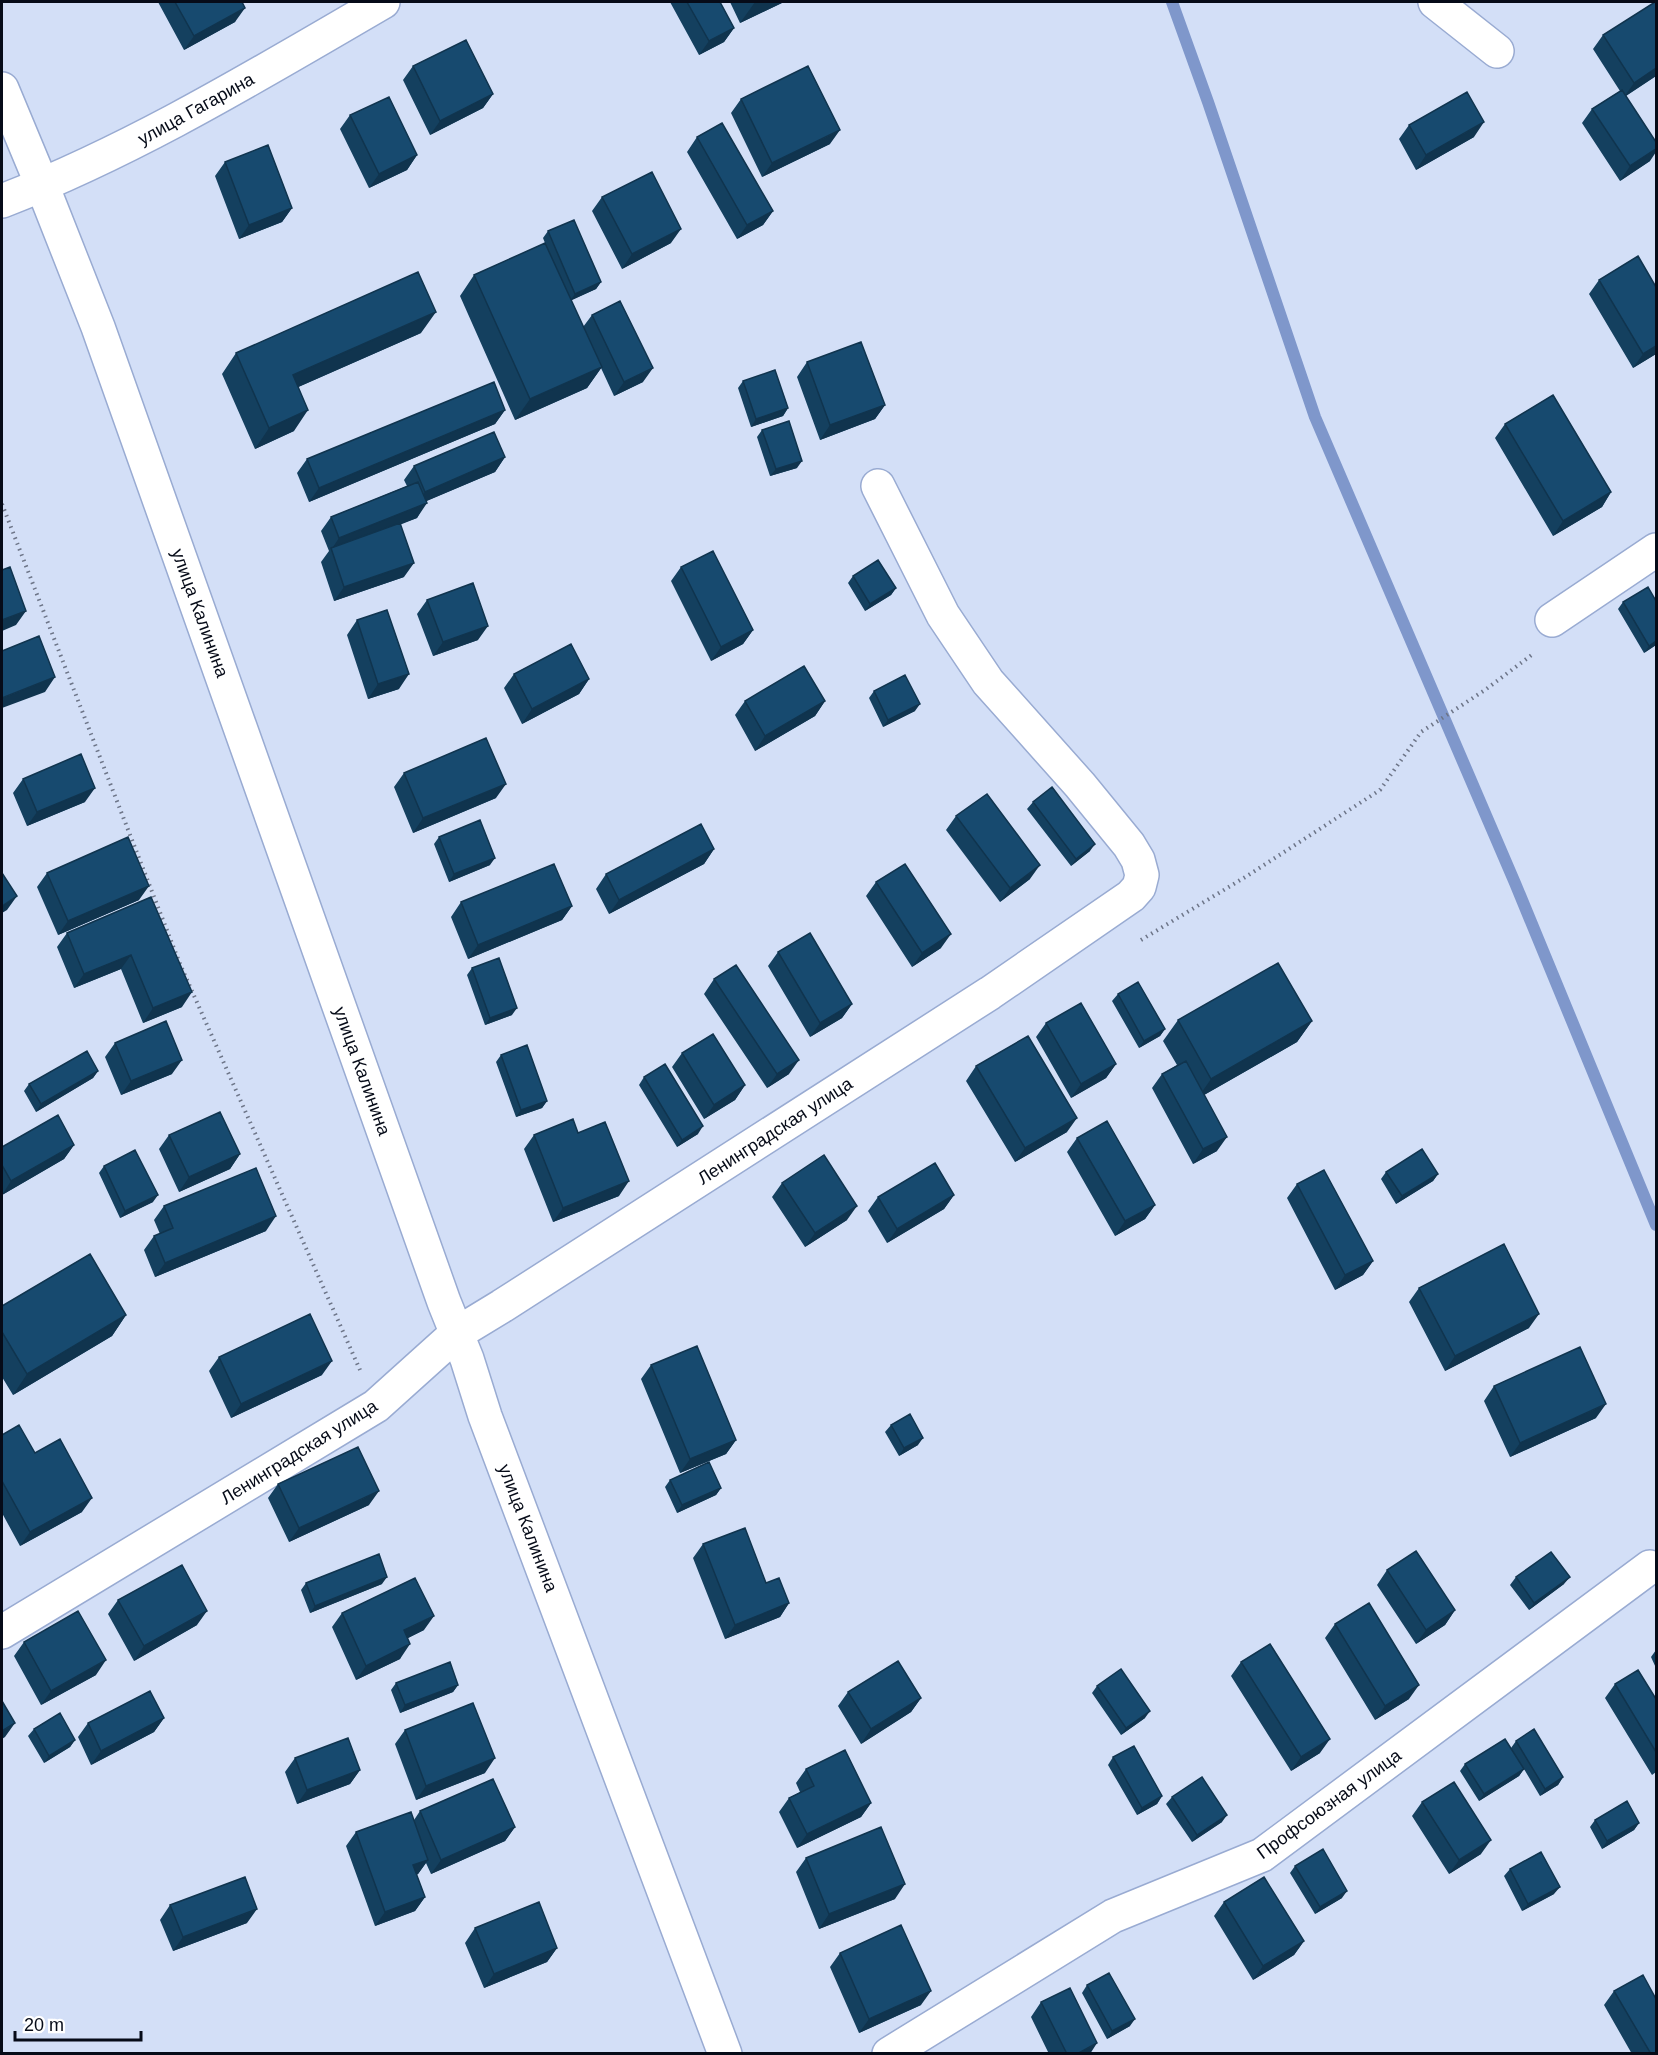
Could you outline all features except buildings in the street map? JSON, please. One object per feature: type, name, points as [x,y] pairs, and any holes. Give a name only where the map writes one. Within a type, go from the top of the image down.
[{"type":"street","name":"улица Гагарина","points":[[2,201],[135,143],[211,102],[383,2]]},
{"type":"street","points":[[1435,2],[1497,51]]},
{"type":"street","name":"улица Калинина","points":[[2,89],[102,338],[456,1334],[724,2054]]},
{"type":"street","name":"Ленинградская улица","points":[[2,1632],[376,1406],[456,1334],[990,993],[1131,896],[1139,887],[1142,875],[1138,860],[1129,845],[1080,785],[988,682],[943,615],[878,486]]},
{"type":"street","points":[[1546,635],[1656,550]]},
{"type":"street","name":"Профсоюзная улица","points":[[889,2054],[1113,1916],[1262,1855],[1650,1567]]},
{"type":"path","points":[[2,504],[180,964],[376,1406]]},
{"type":"path","points":[[1434,723],[1485,690],[1546,635]]},
{"type":"waterway","points":[[1172,2],[1315,417],[1515,883],[1656,1225]]}]
